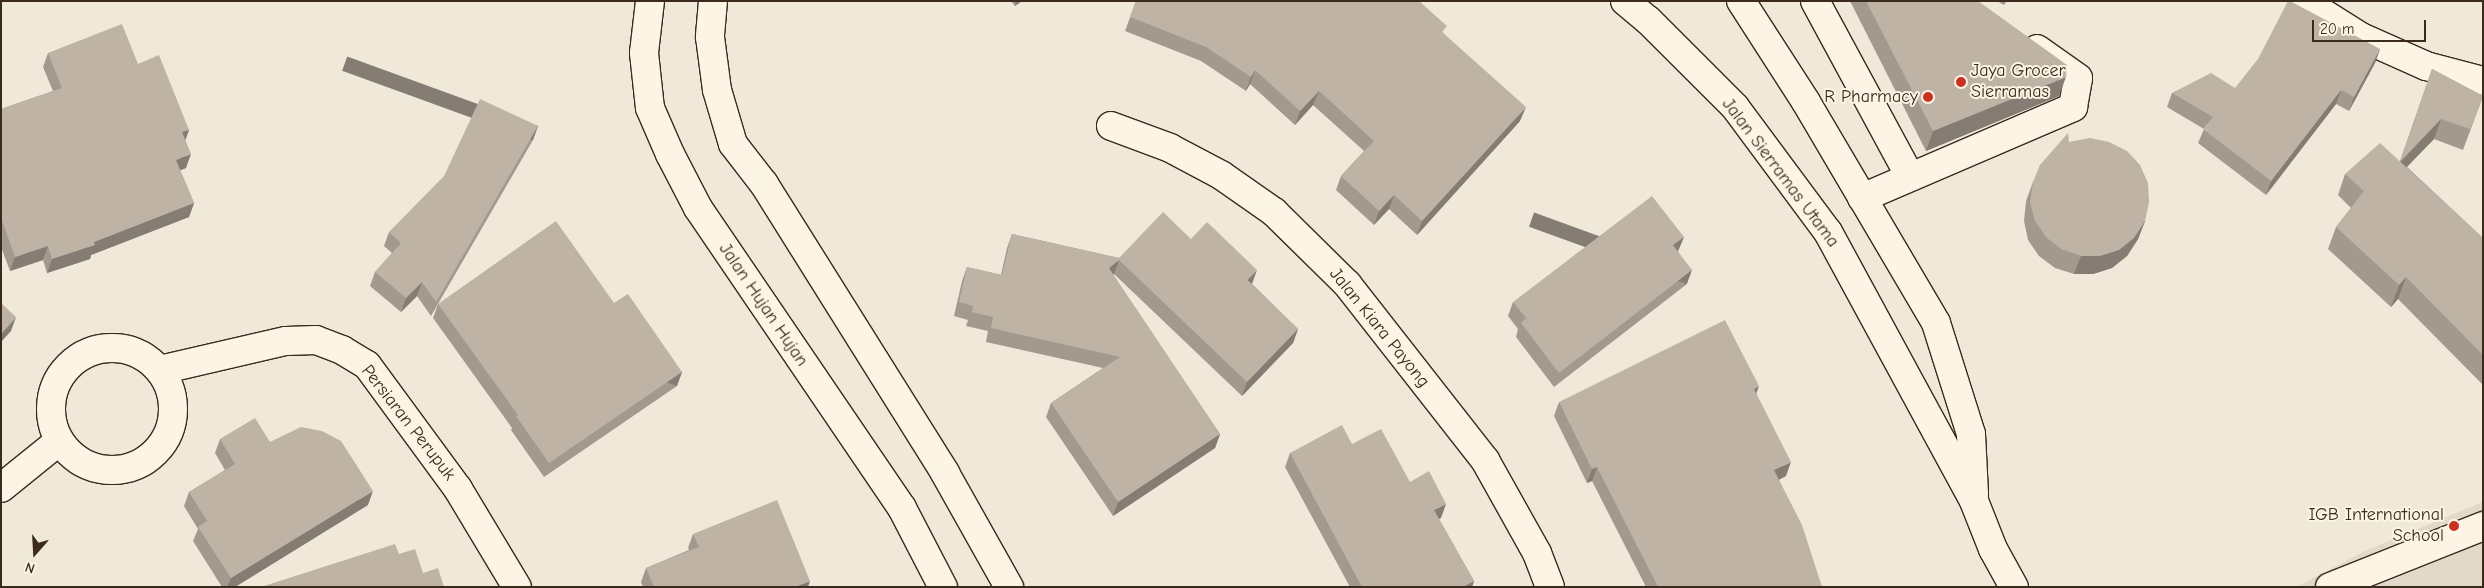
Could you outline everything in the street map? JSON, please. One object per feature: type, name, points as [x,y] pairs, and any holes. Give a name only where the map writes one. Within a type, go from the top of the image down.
[{"type":"street","name":"Jalan Hujan Hujan","points":[[650,1],[644,53],[650,108],[674,162],[698,208],[902,508],[943,587]]},
{"type":"street","points":[[713,1],[710,37],[717,90],[733,144],[764,184],[945,473],[1009,587]]},
{"type":"street","name":"Jalan Sierramas Utama","points":[[1625,1],[1648,20],[1735,107],[1828,232],[1974,501],[1993,549],[2014,587]]},
{"type":"street","name":"Jalan Sierramas Utama","points":[[1741,1],[1806,102],[1936,323],[1971,434],[1974,501]]},
{"type":"street","points":[[1815,1],[1910,178]]},
{"type":"street","points":[[2304,1],[2361,37],[2426,66],[2483,81]]},
{"type":"street","points":[[1862,198],[2073,107],[2078,78],[2017,34]]},
{"type":"street","name":"Jalan Kiara Payong","points":[[1111,126],[1170,148],[1221,175],[1274,212],[1347,284],[1485,460],[1537,553],[1550,587]]},
{"type":"street","name":"Persiaran Perupuk","points":[[160,370],[286,341],[316,340],[342,350],[367,365],[453,481],[517,587]]},
{"type":"street","points":[[114,347],[140,354],[160,370],[173,396],[173,424],[159,450],[135,467],[107,471],[80,461],[60,441],[50,417],[53,390],[66,368],[88,352],[114,347]]},
{"type":"street","points":[[1,488],[60,441]]},
{"type":"street","points":[[2330,587],[2483,526]]},
{"type":"shaded area","name":"IGB International School","points":[[2483,502],[2483,587],[2296,587],[2367,550]]},
{"type":"building","points":[[1136,1],[1419,1],[1447,26],[1442,32],[1526,107],[1422,221],[1394,195],[1379,211],[1341,176],[1374,141],[1319,91],[1300,111],[1255,70],[1251,77],[1206,47],[1130,17]]},
{"type":"building","points":[[1866,1],[1978,1],[2067,65],[2066,77],[1933,131]]},
{"type":"building","points":[[2288,1],[2380,49],[2354,97],[2341,90],[2271,181],[2203,129],[2213,117],[2172,93],[2211,73],[2235,88],[2258,59]]},
{"type":"building","points":[[122,24],[138,64],[159,55],[189,130],[182,132],[191,154],[176,160],[194,203],[94,242],[95,245],[52,259],[48,246],[15,257],[1,218],[1,109],[62,88],[48,53]]},
{"type":"building","points":[[2432,69],[2483,96],[2470,129],[2441,119],[2400,162]]},
{"type":"building","points":[[480,99],[538,126],[436,302],[422,282],[406,298],[375,272],[401,243],[389,232],[444,176]]},
{"type":"building","points":[[2068,133],[2069,142],[2090,138],[2109,142],[2127,151],[2140,165],[2148,183],[2149,202],[2145,221],[2134,238],[2119,250],[2100,256],[2081,256],[2061,249],[2046,237],[2035,221],[2030,202],[2033,182],[2040,165]]},
{"type":"building","points":[[2380,143],[2483,238],[2483,355],[2406,277],[2399,285],[2336,227],[2364,191],[2345,174]]},
{"type":"building","points":[[1652,196],[1684,237],[1673,245],[1692,270],[1559,373],[1521,323],[1526,318],[1513,302]]},
{"type":"building","points":[[1163,212],[1191,239],[1207,222],[1257,270],[1247,280],[1298,329],[1247,382],[1119,260],[1109,268],[1220,434],[1118,502],[1051,403],[1120,357],[991,328],[993,317],[972,312],[973,306],[959,302],[967,267],[1002,275],[1012,234],[1119,258]]},
{"type":"building","points":[[556,221],[614,303],[628,294],[682,372],[549,463],[516,416],[518,415],[438,304]]},
{"type":"building","points":[[1,303],[16,317],[1,334]]},
{"type":"building","points":[[1725,320],[1759,386],[1754,389],[1791,462],[1774,470],[1802,525],[1822,587],[1658,587],[1597,467],[1592,469],[1559,402]]},
{"type":"building","points":[[255,418],[270,442],[301,427],[322,431],[341,441],[373,491],[231,578],[198,527],[207,521],[189,492],[235,464],[220,439]]},
{"type":"building","points":[[1342,425],[1352,444],[1381,429],[1410,482],[1429,471],[1446,504],[1434,510],[1474,581],[1463,587],[1362,587],[1290,453]]},
{"type":"building","points":[[777,500],[810,581],[795,587],[654,587],[646,568],[699,547],[693,534]]},
{"type":"building","points":[[395,544],[399,554],[415,549],[423,573],[438,568],[444,587],[264,587],[264,586]]},
{"type":"place","name":"Jaya Grocer Sierramas","points":[[1961,82]]},
{"type":"place","name":"R Pharmacy","points":[[1928,97]]},
{"type":"place","name":"IGB International School","points":[[2454,526]]}]
